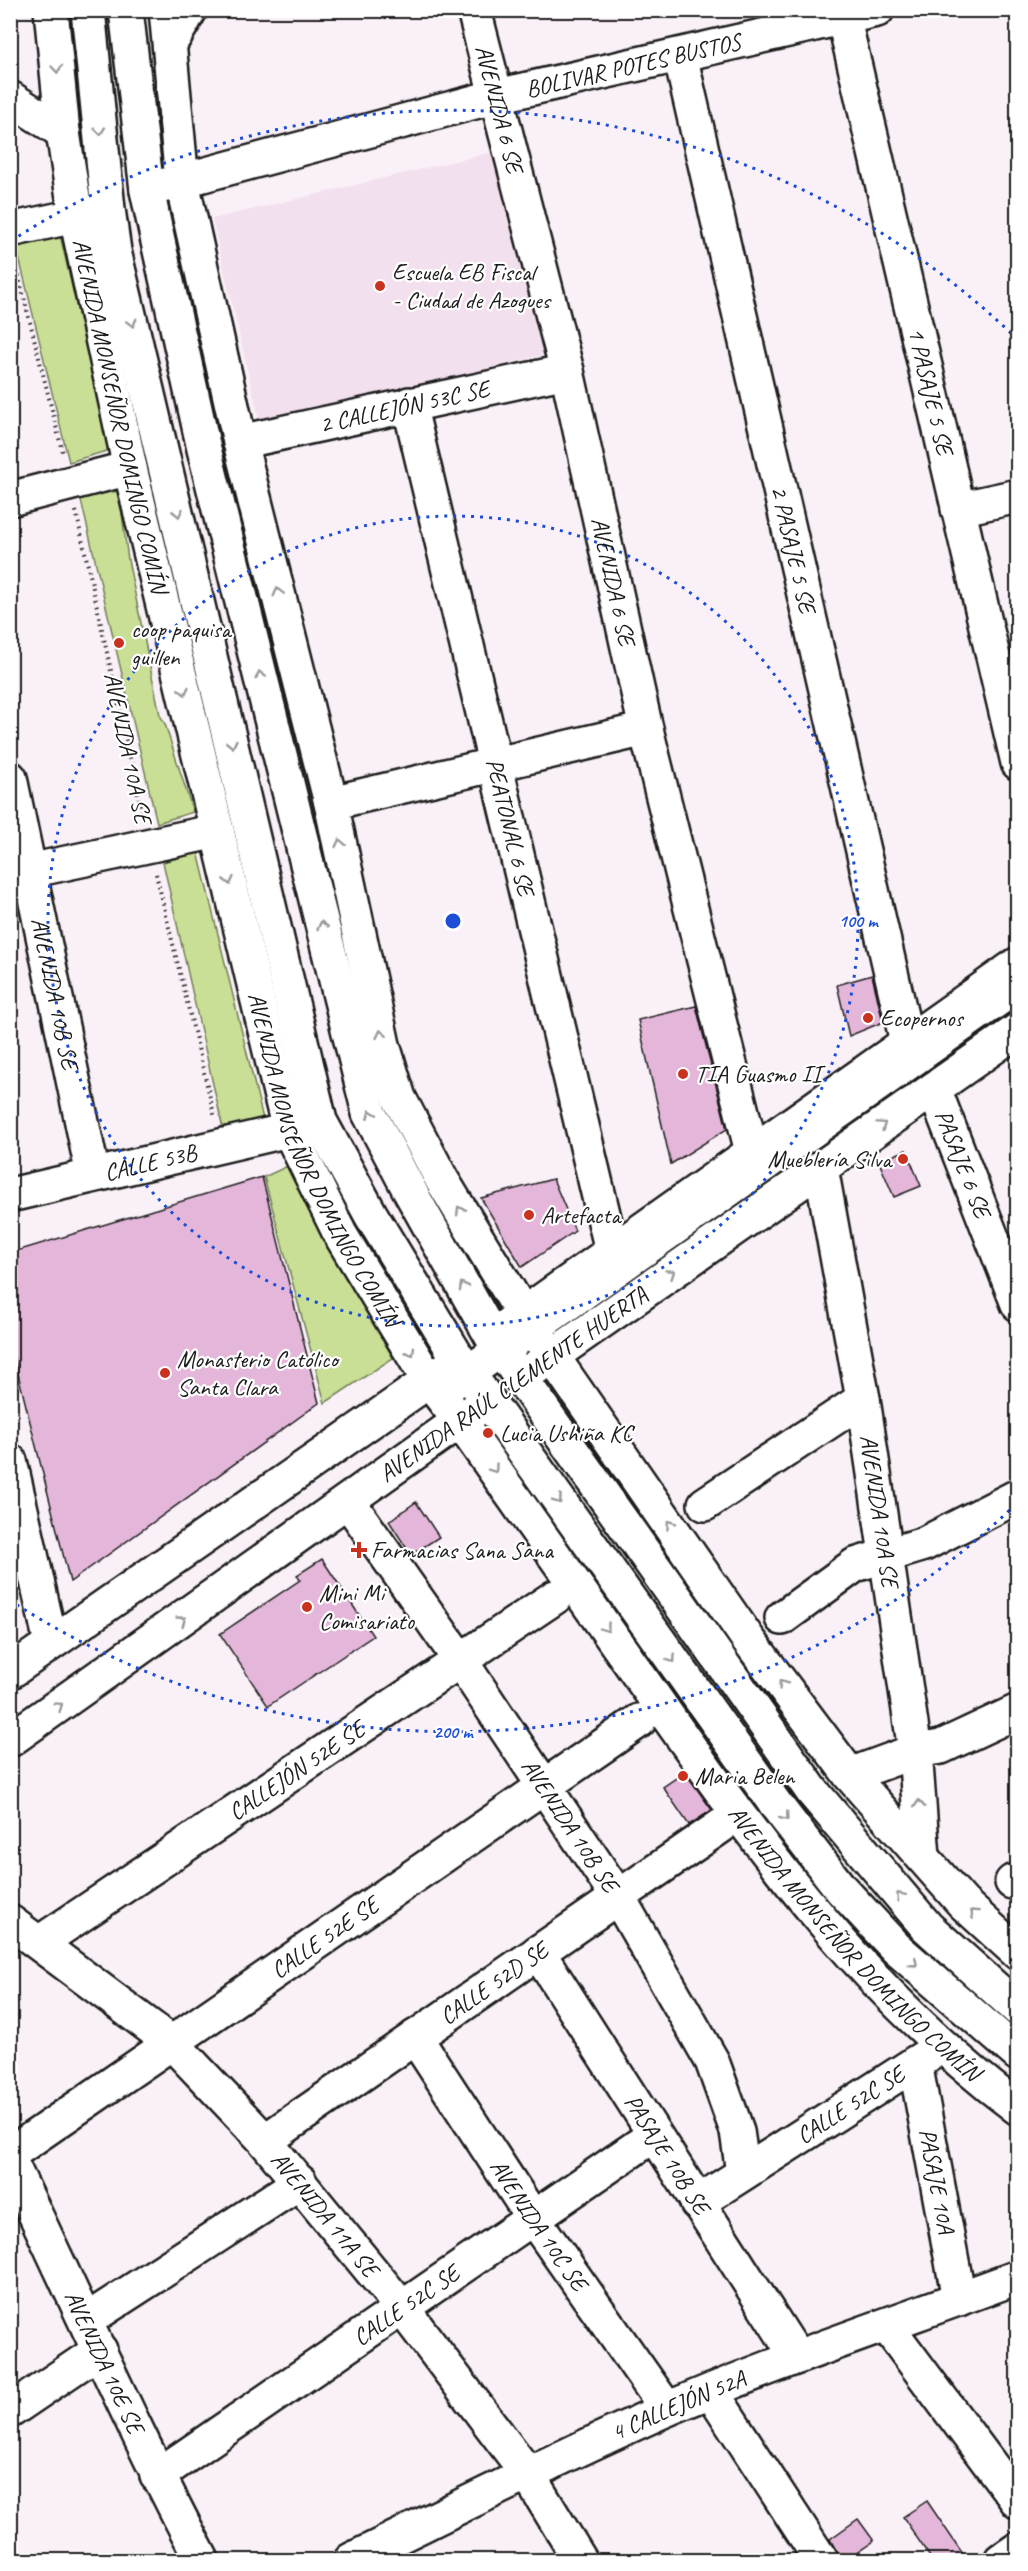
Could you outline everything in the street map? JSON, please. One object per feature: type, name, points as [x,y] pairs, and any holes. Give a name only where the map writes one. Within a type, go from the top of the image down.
[{"type":"street","name":"AVENIDA MONSEÑOR DOMINGO COMÍN","points":[[51,10],[63,132],[76,217],[130,468],[289,1130],[340,1234],[433,1387],[460,1421],[736,1814],[812,1912],[864,1970],[929,2054],[1016,2109]]},
{"type":"street","name":"AVENIDA MONSEÑOR DOMINGO COMÍN","points":[[88,10],[114,251],[320,1121],[371,1215],[463,1366],[776,1805],[841,1889],[896,1948],[1017,2054]]},
{"type":"street","points":[[126,10],[147,190],[204,448],[369,1113],[412,1195],[496,1343],[812,1791],[927,1927],[1017,2008]]},
{"type":"street","points":[[166,10],[182,182],[240,442],[332,803],[383,1045],[399,1098],[442,1180],[528,1321],[748,1639],[850,1775],[963,1903],[1017,1953]]},
{"type":"street","points":[[170,44],[189,10]]},
{"type":"street","name":"AVENIDA 6 SE","points":[[474,10],[567,371],[646,729],[752,1152]]},
{"type":"street","name":"BOLIVAR POTES BUSTOS","points":[[147,190],[497,96],[844,20],[877,10]]},
{"type":"street","name":"1 PASAJE 5 SE","points":[[844,20],[1017,763]]},
{"type":"street","name":"2 PASAJE 5 SE","points":[[680,55],[907,1042]]},
{"type":"street","points":[[10,98],[63,132]]},
{"type":"street","points":[[12,243],[76,217],[108,209]]},
{"type":"street","name":"2 CALLEJÓN 53C SE","points":[[240,442],[567,371]]},
{"type":"street","name":"PEATONAL 6 SE","points":[[409,404],[612,1251]]},
{"type":"street","points":[[10,499],[130,468]]},
{"type":"street","points":[[958,509],[1017,496]]},
{"type":"street","points":[[332,803],[646,729]]},
{"type":"street","name":"AVENIDA 10B SE","points":[[10,778],[20,873],[93,1175]]},
{"type":"street","points":[[20,873],[217,831]]},
{"type":"street","points":[[239,922],[272,916]]},
{"type":"street","name":"AVENIDA RAÚL CLEMENTE HUERTA","points":[[10,1672],[528,1321],[612,1251],[1017,964]]},
{"type":"street","points":[[528,1321],[1017,985]]},
{"type":"street","name":"AVENIDA RAÚL CLEMENTE HUERTA","points":[[10,1740],[519,1378],[1017,1030]]},
{"type":"street","name":"PASAJE 6 SE","points":[[934,1089],[1017,1304]]},
{"type":"street","name":"CALLE 53B","points":[[10,1195],[289,1130]]},
{"type":"street","name":"AVENIDA 10A SE","points":[[821,1168],[863,1399],[915,1751],[923,1857]]},
{"type":"street","points":[[10,1685],[433,1387]]},
{"type":"street","points":[[705,1504],[863,1399]]},
{"type":"street","points":[[10,1461],[51,1643]]},
{"type":"street","points":[[782,1618],[847,1569],[924,1544],[1017,1496]]},
{"type":"street","name":"AVENIDA 10B SE","points":[[348,1501],[460,1660],[618,1897],[712,2061],[736,2131],[743,2173]]},
{"type":"street","name":"CALLEJÓN 52E SE","points":[[39,1943],[555,1597]]},
{"type":"street","points":[[850,1775],[915,1751],[941,1747],[1017,1711]]},
{"type":"street","points":[[772,1734],[804,1714]]},
{"type":"street","name":"CALLE 52E SE","points":[[10,2154],[639,1721]]},
{"type":"street","name":"CALLE 52D SE","points":[[266,2141],[721,1826]]},
{"type":"street","points":[[812,1912],[841,1889]]},
{"type":"street","name":"AVENIDA 11A SE","points":[[10,1922],[172,2043],[266,2141],[402,2308],[527,2473],[580,2560]]},
{"type":"street","name":"PASAJE 10B SE","points":[[538,1952],[797,2357]]},
{"type":"street","name":"AVENIDA 10C SE","points":[[416,2037],[532,2218],[667,2409]]},
{"type":"street","name":"CALLE 52C SE","points":[[697,2203],[929,2054]]},
{"type":"street","name":"PASAJE 10A","points":[[929,2054],[959,2299]]},
{"type":"street","name":"CALLE 52C SE","points":[[158,2476],[654,2135]]},
{"type":"street","name":"AVENIDA 10E SE","points":[[10,2160],[87,2320],[158,2476],[202,2560]]},
{"type":"street","points":[[87,2320],[300,2182]]},
{"type":"street","name":"4 CALLEJÓN 52A","points":[[351,2560],[388,2552],[527,2473],[667,2409],[797,2357],[1017,2277]]},
{"type":"street","points":[[887,2326],[1017,2502]]},
{"type":"street","points":[[10,2412],[100,2350]]},
{"type":"street","points":[[711,2391],[821,2560]]},
{"type":"street","points":[[1002,2560],[1017,2549]]},
{"type":"path","name":"AVENIDA 10A SE","points":[[12,243],[71,484],[150,845],[221,1145]]},
{"type":"shaded area","name":"Escuela EB Fiscal - Ciudad de Azogues","points":[[501,150],[548,354],[260,423],[212,219]]},
{"type":"green space","points":[[59,231],[110,450],[69,462],[15,241]]},
{"type":"green space","points":[[119,491],[128,560],[160,715],[165,724],[193,812],[157,823],[80,496]]},
{"type":"green space","points":[[198,852],[263,1119],[224,1133],[163,862]]},
{"type":"green space","points":[[290,1165],[339,1264],[393,1358],[325,1403],[264,1177]]},
{"type":"building","points":[[872,975],[883,1022],[849,1036],[837,985]]},
{"type":"building","name":"TIA Guasmo II","points":[[696,1006],[727,1129],[671,1164],[638,1020]]},
{"type":"building","points":[[906,1150],[921,1186],[894,1197],[879,1162]]},
{"type":"building","name":"Monasterio Católico Santa Clara","points":[[262,1177],[319,1403],[70,1582],[10,1342],[10,1253]]},
{"type":"building","name":"Artefacta","points":[[553,1179],[575,1231],[522,1267],[481,1198]]},
{"type":"building","points":[[416,1502],[439,1537],[411,1555],[389,1521]]},
{"type":"building","name":"Mini Mi Comisariato","points":[[322,1559],[373,1636],[268,1706],[220,1634],[300,1580],[297,1575]]},
{"type":"building","points":[[685,1772],[712,1810],[689,1825],[663,1787]]},
{"type":"building","points":[[927,2501],[967,2560],[932,2560],[903,2517]]},
{"type":"building","points":[[858,2519],[874,2541],[846,2560],[841,2560],[830,2539]]},
{"type":"place","name":"Escuela EB Fiscal - Ciudad de Azogues","points":[[380,286]]},
{"type":"place","name":"coop paquisa guillen","points":[[119,643]]},
{"type":"place","name":"Ecopernos","points":[[868,1018]]},
{"type":"place","name":"TIA Guasmo II","points":[[683,1074]]},
{"type":"place","name":"Mueblería Silva","points":[[903,1159]]},
{"type":"place","name":"Artefacta","points":[[529,1215]]},
{"type":"place","name":"Monasterio Católico Santa Clara","points":[[165,1373]]},
{"type":"place","name":"Lucia Ushiña KC","points":[[488,1433]]},
{"type":"place","name":"Farmacias Sana Sana","points":[[359,1550]]},
{"type":"place","name":"Mini Mi Comisariato","points":[[307,1607]]},
{"type":"place","name":"Maria Belen","points":[[683,1776]]}]
